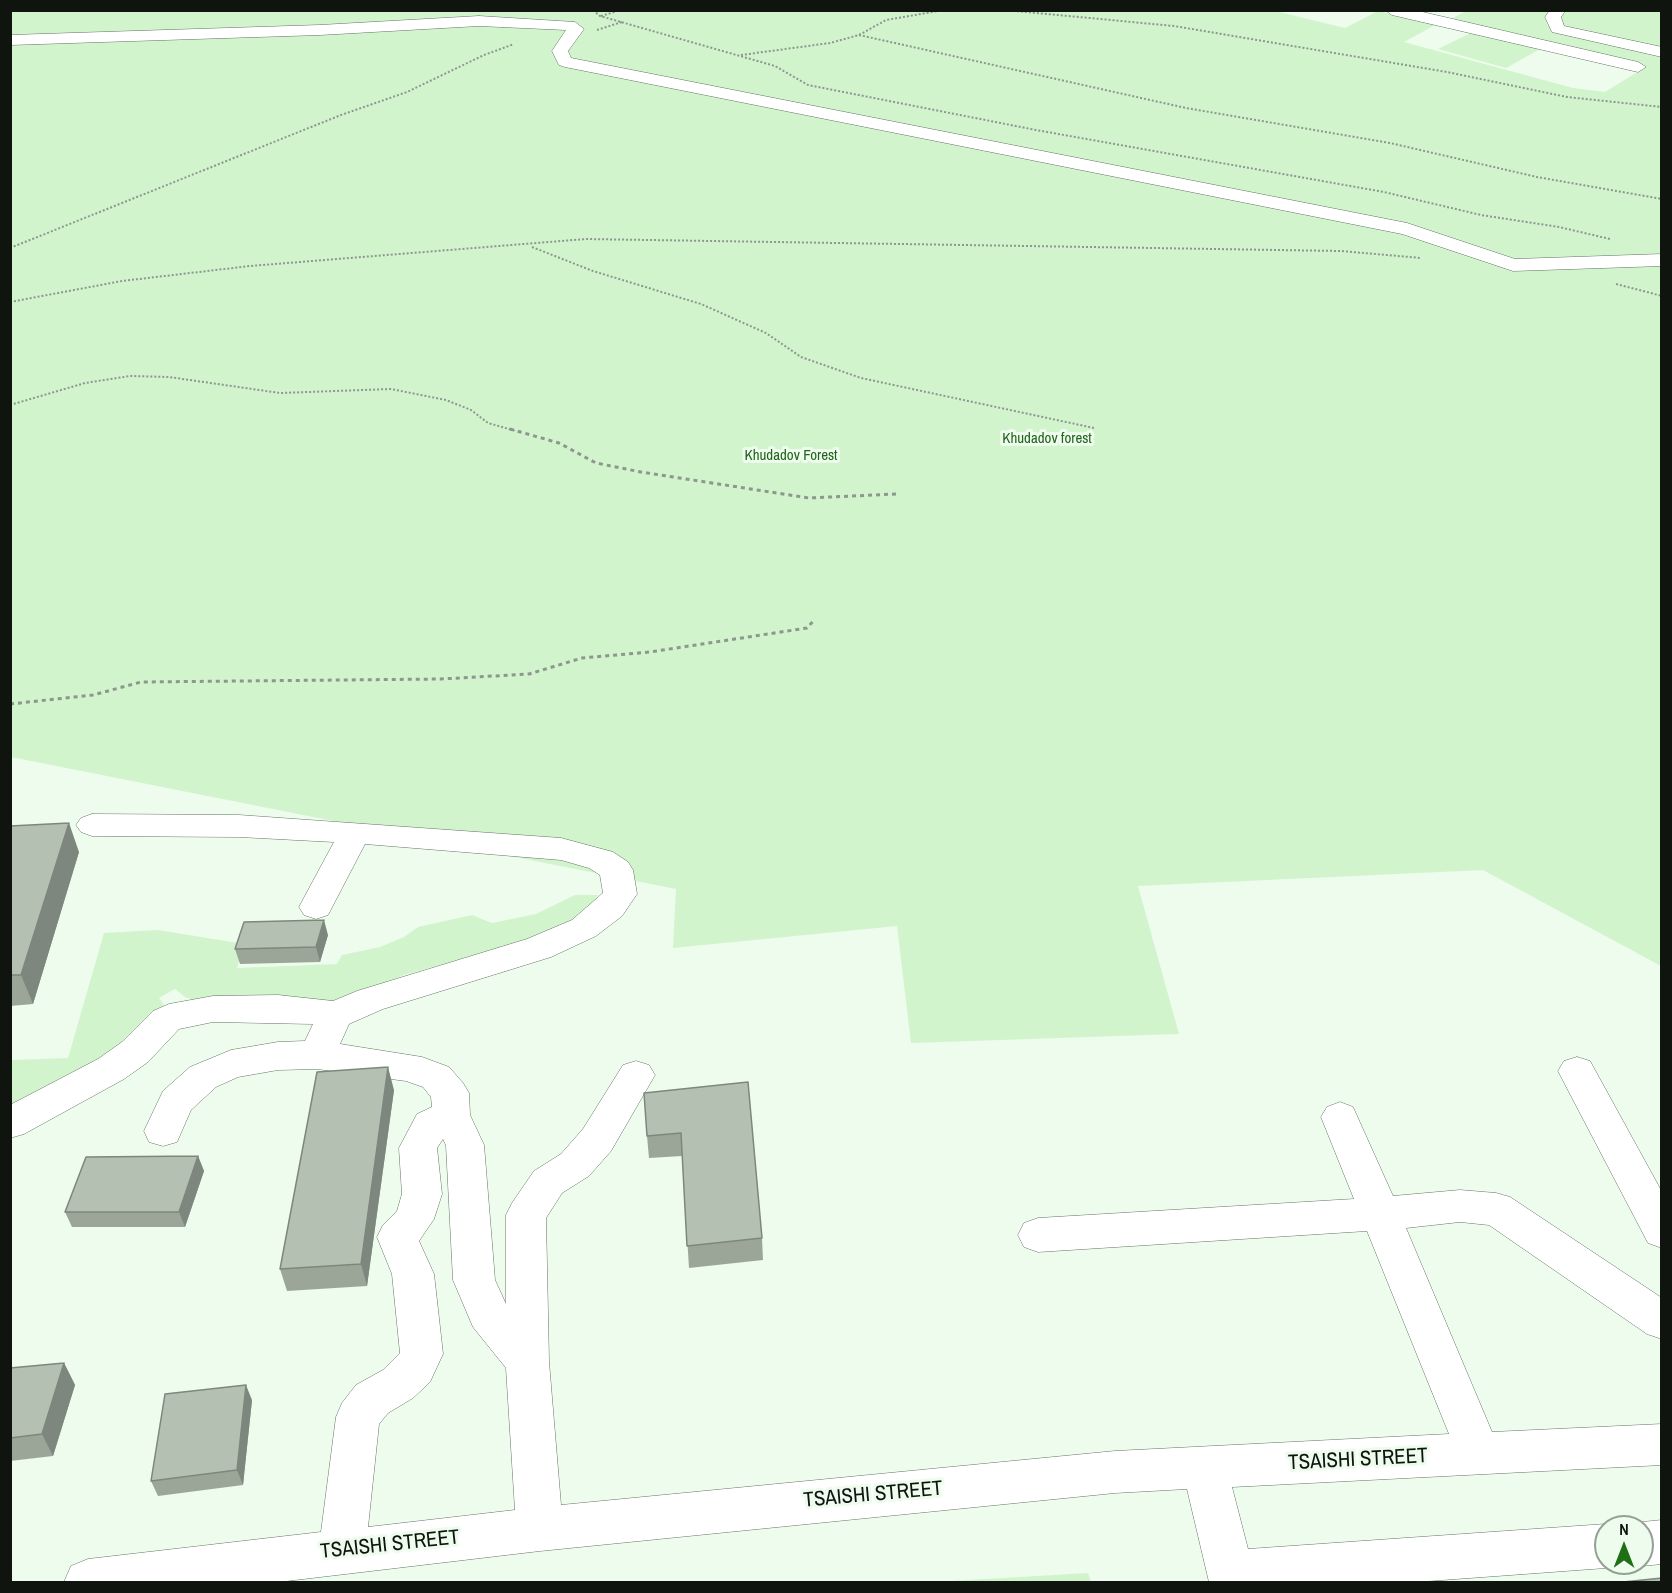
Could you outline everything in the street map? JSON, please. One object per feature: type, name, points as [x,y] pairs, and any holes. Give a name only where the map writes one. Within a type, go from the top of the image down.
[{"type":"street","points":[[1392,10],[1638,68]]},
{"type":"street","points":[[1558,29],[1553,17],[1559,10]]},
{"type":"street","points":[[10,40],[320,30],[479,21],[570,25],[576,29],[560,51],[565,62],[1407,229],[1513,265],[1662,260]]},
{"type":"street","points":[[1533,43],[1558,29],[1662,52]]},
{"type":"street","points":[[10,1123],[111,1069],[135,1052],[166,1020],[182,1013],[213,1009],[278,1008],[310,1010],[335,1015],[370,1000],[539,948],[584,928],[610,908],[620,894],[616,870],[601,860],[561,849],[239,826],[92,825]]},
{"type":"street","points":[[316,907],[355,833]]},
{"type":"street","points":[[318,1055],[335,1015]]},
{"type":"street","points":[[163,1131],[176,1101],[203,1077],[231,1064],[278,1056],[318,1055],[409,1067],[436,1077],[450,1093],[451,1115],[465,1146],[474,1280],[488,1314],[527,1362]]},
{"type":"street","points":[[1577,1071],[1662,1232]]},
{"type":"street","points":[[540,1529],[527,1362],[526,1215],[548,1182],[575,1165],[597,1140],[636,1075]]},
{"type":"street","points":[[342,1550],[358,1417],[372,1399],[398,1384],[415,1368],[422,1354],[414,1274],[397,1237],[414,1219],[422,1194],[418,1148],[431,1125],[451,1115]]},
{"type":"street","points":[[1340,1117],[1479,1454]]},
{"type":"street","points":[[1038,1235],[1380,1214],[1460,1206],[1496,1209],[1525,1226],[1662,1321]]},
{"type":"street","name":"TSAISHI STREET","points":[[88,1582],[342,1550],[1103,1473],[1662,1444]]},
{"type":"street","points":[[1204,1468],[1232,1578],[1594,1547]]},
{"type":"path","points":[[593,10],[600,16],[775,66],[808,85],[1036,130],[1384,192],[1481,215],[1559,227],[1620,242]]},
{"type":"path","points":[[737,56],[830,43],[859,35],[886,20],[944,10]]},
{"type":"path","points":[[1005,10],[1174,26],[1447,72],[1567,97],[1662,107]]},
{"type":"path","points":[[859,35],[1186,108],[1379,141],[1537,177],[1662,199]]},
{"type":"path","points":[[10,248],[341,115],[407,92],[483,55],[516,44]]},
{"type":"path","points":[[10,302],[122,281],[250,266],[530,246],[586,239],[693,239],[1252,252],[1341,251],[1426,259]]},
{"type":"path","points":[[530,246],[593,271],[701,304],[766,333],[801,357],[861,378],[1094,428]]},
{"type":"path","points":[[10,405],[86,383],[130,376],[169,377],[280,393],[391,389],[446,400],[471,410],[488,423],[558,443],[596,463],[809,498],[871,497],[896,494]]},
{"type":"path","points":[[10,704],[93,695],[141,682],[441,679],[529,674],[582,658],[650,652],[807,628],[815,619]]},
{"type":"green space","name":"Khudadov Forest","points":[[1271,10],[1345,28],[1378,11],[1437,24],[1404,42],[1573,88],[1605,92],[1639,71],[1542,48],[1506,68],[1438,49],[1473,32],[1449,20],[1468,10],[1661,11],[1661,966],[1483,870],[1138,886],[1179,1034],[911,1043],[897,926],[673,948],[676,889],[11,757],[10,11]]},
{"type":"green space","points":[[575,895],[598,895],[589,910],[561,927],[528,940],[404,975],[341,1002],[199,1002],[185,997],[175,989],[159,998],[166,1008],[118,1056],[11,1109],[10,1060],[68,1058],[104,933],[158,930],[244,944],[237,968],[337,964],[342,955],[380,947],[404,937],[418,927],[472,915],[492,923],[536,914]]},
{"type":"green space","points":[[1088,1573],[1091,1582],[933,1582]]},
{"type":"building","points":[[69,823],[21,975],[10,975],[10,826]]},
{"type":"building","points":[[324,920],[316,947],[235,949],[244,922]]},
{"type":"building","points":[[388,1067],[361,1264],[280,1269],[317,1072]]},
{"type":"building","points":[[748,1082],[762,1238],[687,1246],[681,1133],[647,1136],[644,1093]]},
{"type":"building","points":[[198,1156],[179,1212],[65,1212],[86,1157]]},
{"type":"building","points":[[64,1363],[42,1434],[10,1438],[10,1368]]},
{"type":"building","points":[[246,1385],[237,1470],[151,1481],[165,1394]]},
{"type":"building","points":[[1662,1578],[1662,1582],[1623,1582]]},
{"type":"park label","name":"Khudadov forest","points":[[1047,439]]}]
